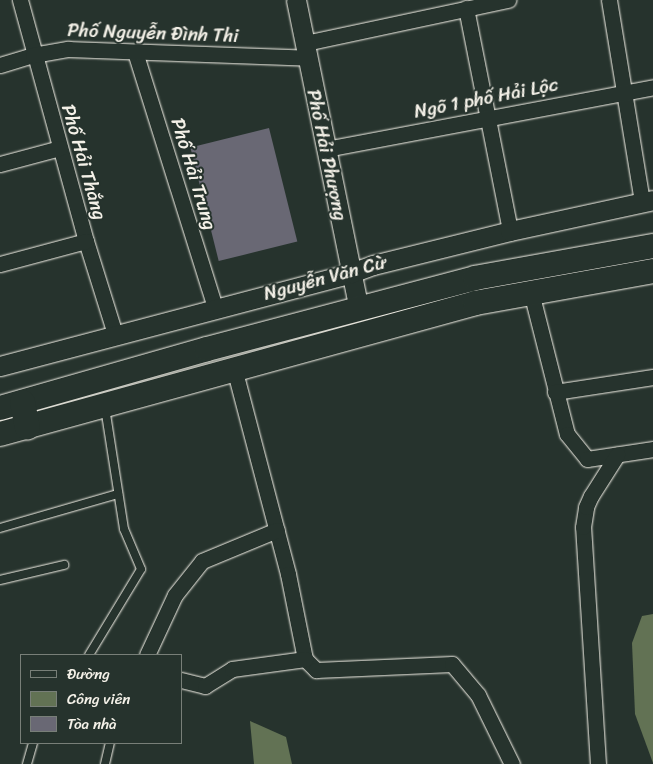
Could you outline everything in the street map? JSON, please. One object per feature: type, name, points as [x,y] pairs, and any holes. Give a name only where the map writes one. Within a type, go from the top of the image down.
[{"type":"highway","points":[[11,405],[27,427]]},
{"type":"main road","name":"Nguyễn Văn Cừ","points":[[11,405],[207,349],[475,278],[653,246]]},
{"type":"main road","points":[[0,434],[104,403],[475,303],[653,271]]},
{"type":"street","name":"Phố Hải Thắng","points":[[20,0],[86,241],[115,334]]},
{"type":"street","name":"Phố Hải Phượng","points":[[296,0],[359,309]]},
{"type":"street","name":"Phố Nguyễn Đình Thi","points":[[0,65],[34,55],[68,49],[134,52],[306,51],[466,8],[508,0]]},
{"type":"street","points":[[609,0],[624,92],[647,201]]},
{"type":"street","points":[[466,8],[510,231]]},
{"type":"street","name":"Phố Hải Trung","points":[[134,52],[215,308]]},
{"type":"street","name":"Ngõ 1 phố Hải Lộc","points":[[326,150],[653,87]]},
{"type":"street","points":[[0,164],[60,148]]},
{"type":"street","name":"Nguyễn Văn Cừ","points":[[0,366],[352,272],[373,264],[647,201]]},
{"type":"street","points":[[0,264],[86,241]]},
{"type":"street","points":[[531,292],[567,434],[587,459],[653,449]]},
{"type":"street","points":[[234,368],[277,530],[305,658],[316,670],[452,664],[478,696],[512,764]]},
{"type":"street","points":[[555,392],[653,377]]},
{"type":"street","points":[[598,764],[583,527],[586,507],[591,496],[617,455]]},
{"type":"street","points":[[147,654],[175,596],[202,561],[277,530]]},
{"type":"street","points":[[182,680],[205,686],[232,669],[305,658]]},
{"type":"lane","points":[[90,654],[118,611],[141,569],[124,529],[104,403]]},
{"type":"lane","points":[[0,528],[118,494]]},
{"type":"lane","points":[[0,580],[64,565]]},
{"type":"lane","points":[[26,764],[33,744]]},
{"type":"lane","points":[[105,764],[110,744]]},
{"type":"green space","points":[[653,614],[653,763],[635,714],[632,643],[642,616]]},
{"type":"green space","points":[[250,721],[286,737],[292,764],[254,764]]},
{"type":"building","points":[[269,128],[297,242],[219,261],[190,148]]}]
